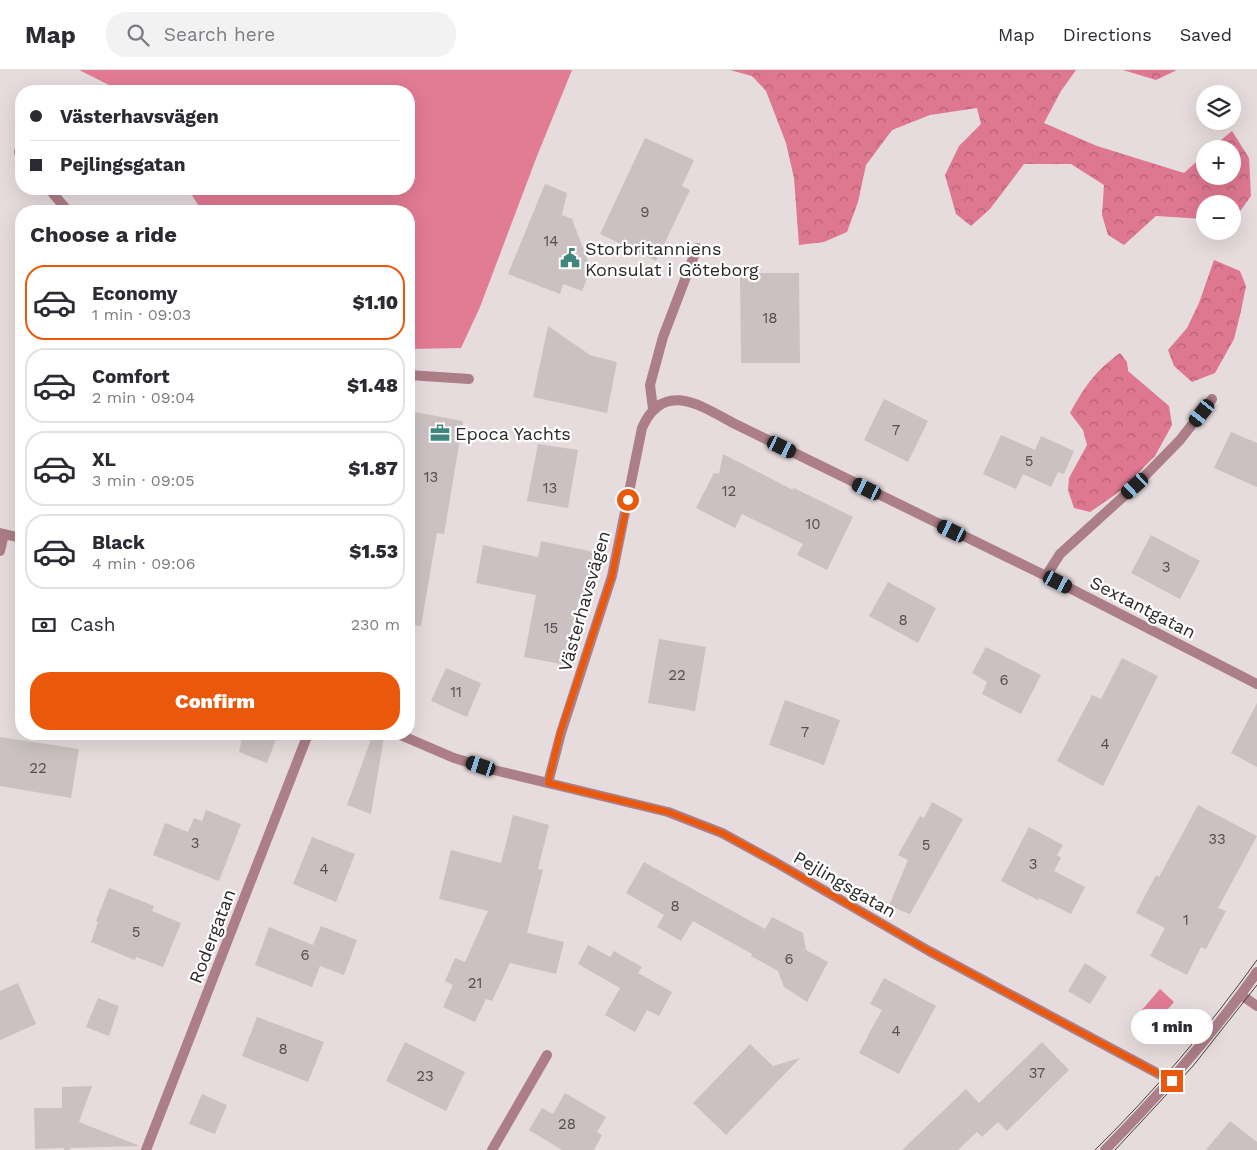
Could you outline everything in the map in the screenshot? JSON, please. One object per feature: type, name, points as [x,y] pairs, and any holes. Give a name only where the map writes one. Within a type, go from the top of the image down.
[{"type":"street","points":[[54,195],[63,205]]},
{"type":"street","points":[[657,406],[650,385],[652,377],[663,337],[697,248]]},
{"type":"street","points":[[415,375],[469,379]]},
{"type":"street","points":[[1046,576],[1060,554],[1135,486],[1180,440],[1212,399]]},
{"type":"street","name":"Sextantgatan","points":[[657,406],[672,400],[683,400],[696,404],[1046,576],[1257,684]]},
{"type":"street","name":"Västerhavsvägen","points":[[548,783],[560,733],[612,576],[642,428],[657,406]]},
{"type":"street","points":[[0,551],[2,534],[15,537]]},
{"type":"street","name":"Rodergatan","points":[[146,1150],[306,740]]},
{"type":"street","name":"Pejlingsgatan","points":[[413,740],[462,760],[494,770],[668,812],[722,833],[929,951],[1172,1081]]},
{"type":"street","points":[[1104,1150],[1172,1081],[1211,1034],[1257,972]]},
{"type":"street","points":[[1241,995],[1257,1006]]},
{"type":"street","points":[[492,1150],[547,1055]]},
{"type":"green space","points":[[730,70],[1076,70],[1061,91],[1044,123],[1097,146],[1184,173],[1196,162],[1196,185],[1241,185],[1241,145],[1249,158],[1251,196],[1241,210],[1241,195],[1196,195],[1196,218],[1156,216],[1124,245],[1108,235],[1102,215],[1104,185],[1071,164],[1024,164],[990,209],[971,226],[956,214],[945,175],[959,146],[981,124],[977,108],[930,115],[892,130],[866,165],[858,202],[847,232],[824,242],[799,245],[794,178],[786,143],[766,91],[752,76]]},
{"type":"green space","points":[[1123,70],[1177,70],[1156,80]]},
{"type":"green space","points":[[1232,131],[1238,140],[1221,140]]},
{"type":"green space","points":[[1214,260],[1240,271],[1246,286],[1234,339],[1215,373],[1192,382],[1174,366],[1168,350],[1187,328],[1199,303]]},
{"type":"green space","points":[[1120,353],[1127,362],[1128,371],[1169,406],[1172,425],[1155,456],[1119,492],[1090,512],[1074,508],[1068,490],[1069,478],[1087,445],[1083,430],[1070,413],[1091,380]]},
{"type":"shaded area","points":[[79,70],[572,70],[537,156],[480,307],[461,348],[415,349],[415,205],[198,205],[192,195],[415,195],[415,85],[109,85]]},
{"type":"shaded area","points":[[1160,989],[1174,1002],[1150,1030],[1135,1018]]},
{"type":"building","points":[[645,138],[694,160],[682,186],[690,190],[656,261],[600,234]]},
{"type":"building","points":[[545,184],[567,193],[562,215],[572,219],[591,269],[582,291],[563,284],[560,294],[508,274]]},
{"type":"building","points":[[740,273],[799,273],[800,363],[741,363]]},
{"type":"building","points":[[548,326],[590,355],[617,362],[607,413],[533,397]]},
{"type":"building","points":[[884,399],[928,421],[908,462],[864,440]]},
{"type":"building","points":[[415,412],[463,421],[444,534],[437,533],[421,626],[415,626]]},
{"type":"building","points":[[1231,432],[1257,443],[1257,487],[1214,468]]},
{"type":"building","points":[[1001,435],[1035,450],[1041,436],[1074,451],[1064,474],[1058,472],[1051,487],[1023,474],[1016,489],[983,474]]},
{"type":"building","points":[[538,444],[578,450],[568,508],[527,501]]},
{"type":"building","points":[[723,454],[793,490],[794,488],[853,517],[827,570],[797,555],[803,544],[742,514],[735,528],[696,508],[714,473],[719,474]]},
{"type":"building","points":[[1151,535],[1200,561],[1180,599],[1131,573]]},
{"type":"building","points":[[541,541],[594,552],[584,599],[579,598],[566,665],[524,657],[536,595],[476,583],[483,545],[538,557]]},
{"type":"building","points":[[888,582],[936,608],[918,643],[869,616]]},
{"type":"building","points":[[659,639],[706,647],[695,711],[648,703]]},
{"type":"building","points":[[986,647],[1041,675],[1021,714],[982,694],[987,682],[972,673]]},
{"type":"building","points":[[1122,658],[1158,676],[1103,786],[1057,761],[1092,695],[1101,699]]},
{"type":"building","points":[[446,668],[481,683],[467,717],[431,701]]},
{"type":"building","points":[[785,700],[840,720],[824,765],[769,745]]},
{"type":"building","points":[[1257,703],[1257,767],[1231,753]]},
{"type":"building","points":[[0,737],[79,749],[71,798],[0,786]]},
{"type":"building","points":[[242,740],[276,740],[267,763],[239,752]]},
{"type":"building","points":[[371,740],[383,740],[371,814],[347,805]]},
{"type":"building","points":[[932,802],[963,819],[910,914],[889,906],[908,860],[898,855],[920,816],[924,818]]},
{"type":"building","points":[[1198,805],[1257,836],[1218,908],[1226,911],[1206,949],[1201,947],[1187,975],[1150,956],[1165,928],[1136,913],[1156,875],[1159,877]]},
{"type":"building","points":[[206,810],[241,824],[219,881],[153,855],[165,823],[188,832],[194,818],[202,821]]},
{"type":"building","points":[[513,815],[549,825],[538,869],[543,870],[527,933],[564,942],[556,974],[510,963],[492,1001],[486,999],[475,1022],[443,1007],[453,985],[445,981],[455,958],[465,962],[488,911],[439,899],[451,850],[501,863]]},
{"type":"building","points":[[1029,827],[1063,845],[1057,855],[1061,858],[1054,871],[1085,887],[1071,914],[1001,881]]},
{"type":"building","points":[[312,837],[355,854],[336,902],[293,884]]},
{"type":"building","points":[[644,862],[765,929],[772,917],[803,933],[806,950],[828,962],[807,1002],[784,987],[778,971],[693,921],[681,941],[657,927],[664,915],[626,893]]},
{"type":"building","points":[[109,888],[154,906],[152,911],[181,923],[163,967],[136,957],[135,960],[91,942],[98,922],[96,921]]},
{"type":"building","points":[[321,926],[357,940],[344,975],[320,966],[312,987],[255,965],[269,927],[313,945]]},
{"type":"building","points":[[588,945],[610,957],[614,951],[642,967],[638,973],[672,992],[659,1016],[647,1010],[635,1032],[605,1015],[620,988],[578,964]]},
{"type":"building","points":[[1085,963],[1107,977],[1090,1004],[1068,991]]},
{"type":"building","points":[[884,978],[936,1006],[899,1074],[859,1053],[867,1038],[869,1038],[867,1037],[882,1010],[870,1004]]},
{"type":"building","points":[[18,983],[36,1024],[0,1040],[0,991]]},
{"type":"building","points":[[98,998],[119,1006],[109,1036],[86,1027]]},
{"type":"building","points":[[257,1017],[324,1042],[308,1082],[242,1056]]},
{"type":"building","points":[[405,1042],[465,1072],[446,1111],[386,1081]]},
{"type":"building","points":[[1042,1042],[1069,1070],[1007,1131],[998,1122],[982,1137],[977,1132],[958,1150],[902,1150],[966,1089],[979,1103]]},
{"type":"building","points":[[750,1044],[773,1066],[800,1058],[726,1135],[693,1103]]},
{"type":"building","points":[[92,1086],[79,1122],[140,1146],[70,1148],[70,1150],[64,1150],[64,1148],[35,1149],[34,1108],[62,1108],[62,1087]]},
{"type":"building","points":[[565,1093],[606,1117],[597,1132],[602,1135],[594,1150],[562,1150],[529,1130],[542,1108],[553,1114]]},
{"type":"building","points":[[202,1094],[227,1105],[215,1134],[189,1124]]},
{"type":"building","points":[[1230,1121],[1257,1142],[1257,1150],[1206,1150]]},
{"type":"tram line","points":[[1095,1150],[1139,1105],[1180,1058],[1257,960]]},
{"type":"tram line","points":[[1115,1150],[1193,1066],[1257,985]]},
{"type":"place","name":"Storbritanniens Konsulat i Göteborg","points":[[570,258]]},
{"type":"place","name":"Epoca Yachts","points":[[440,433]]},
{"type":"route","points":[[628,500],[612,576],[560,733],[548,783],[668,812],[722,833],[929,951],[1172,1081]]}]
